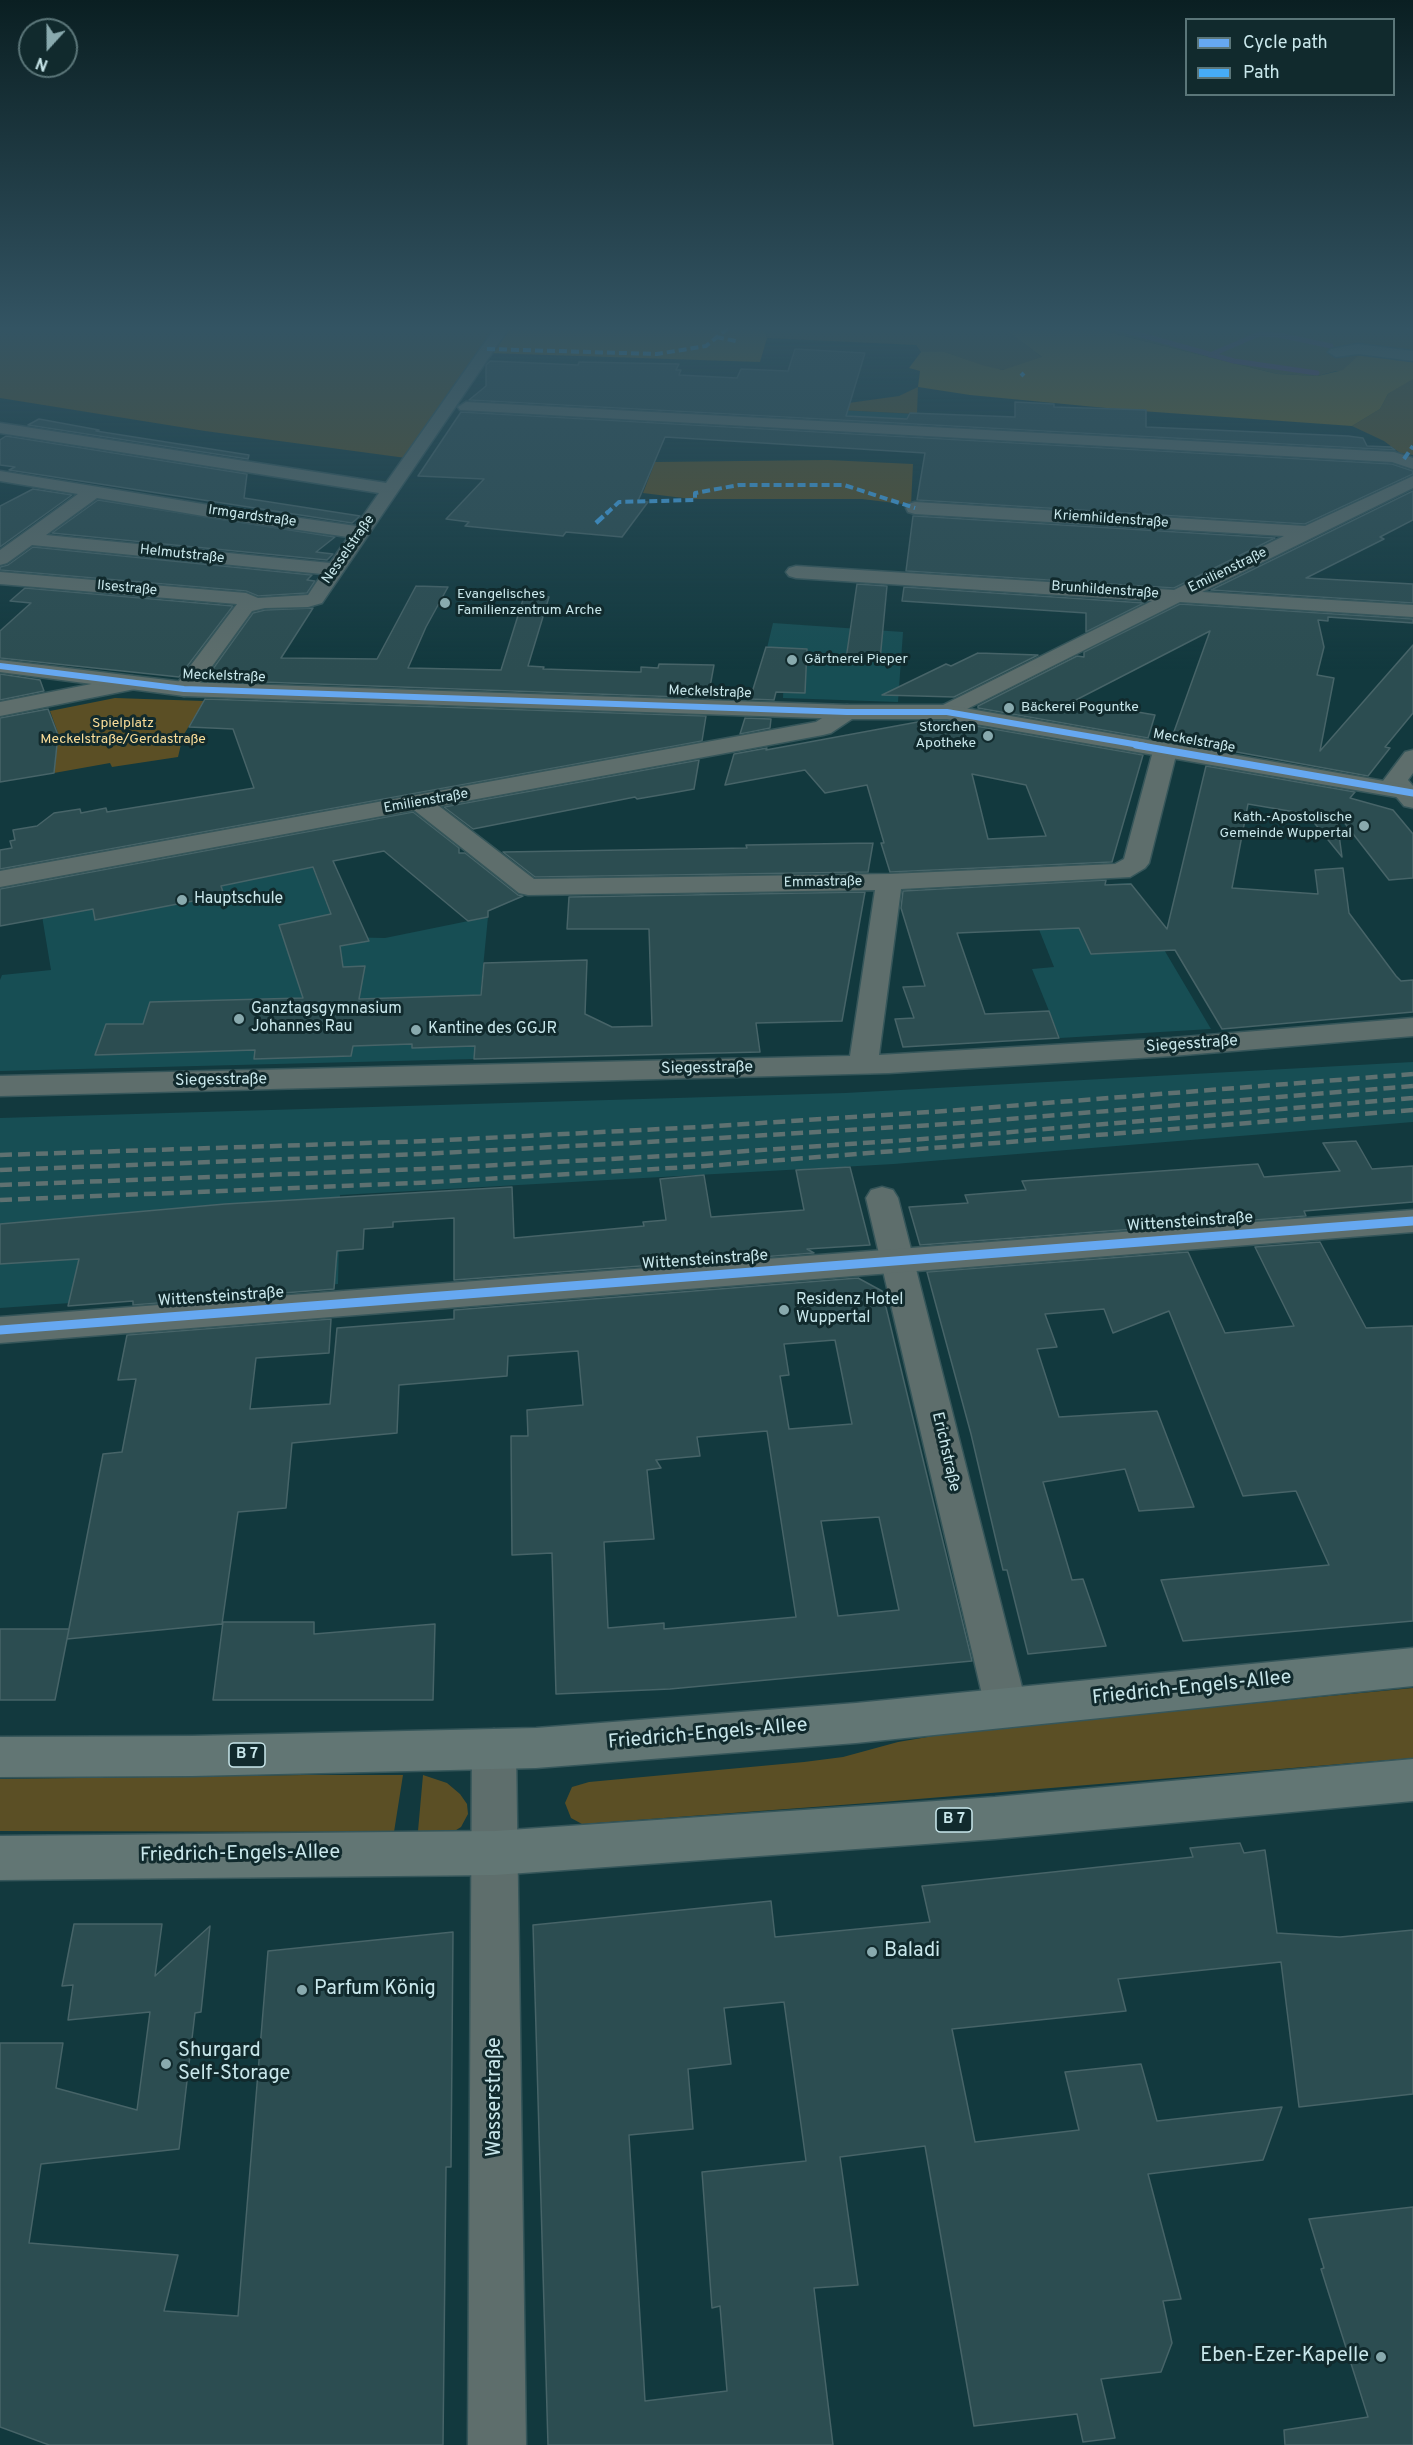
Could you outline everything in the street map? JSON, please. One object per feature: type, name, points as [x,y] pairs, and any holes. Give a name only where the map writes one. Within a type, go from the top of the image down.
[{"type":"main road","name":"Friedrich-Engels-Allee","points":[[0,1757],[204,1756],[536,1748],[844,1724],[1413,1667]]},
{"type":"main road","name":"Friedrich-Engels-Allee","points":[[0,1858],[495,1853],[995,1818],[1413,1780]]},
{"type":"street","points":[[85,442],[391,489]]},
{"type":"street","name":"Nesselstraße","points":[[253,604],[315,599],[423,442]]},
{"type":"street","points":[[1068,442],[1409,462]]},
{"type":"street","name":"Irmgardstraße","points":[[0,476],[362,533]]},
{"type":"street","name":"Emilienstraße","points":[[947,712],[1413,481]]},
{"type":"street","points":[[0,560],[93,492]]},
{"type":"street","name":"Kriemhildenstraße","points":[[915,508],[1308,532]]},
{"type":"street","name":"Helmutstraße","points":[[27,539],[336,570]]},
{"type":"street","name":"Brunhildenstraße","points":[[796,572],[1413,611]]},
{"type":"street","name":"Ilsestraße","points":[[0,578],[246,598],[253,604]]},
{"type":"street","points":[[184,689],[245,607],[253,604]]},
{"type":"street","name":"Meckelstraße","points":[[0,666],[184,689],[848,711],[947,712],[1411,795]]},
{"type":"street","points":[[0,709],[132,683]]},
{"type":"street","name":"Emilienstraße","points":[[0,879],[421,804],[823,728],[848,711]]},
{"type":"street","name":"Emmastraße","points":[[421,804],[528,887],[889,882],[1121,872],[1136,863],[1165,751]]},
{"type":"street","points":[[1411,795],[1395,781],[1413,757]]},
{"type":"street","points":[[863,1065],[889,882]]},
{"type":"street","name":"Siegesstraße","points":[[0,1086],[863,1065],[1172,1047],[1413,1027]]},
{"type":"street","name":"Erichstraße","points":[[882,1198],[1006,1707]]},
{"type":"street","name":"Wittensteinstraße","points":[[0,1330],[1413,1221]]},
{"type":"street","name":"Wasserstraße","points":[[494,1749],[497,2445]]},
{"type":"shaded area","points":[[773,623],[903,632],[898,702],[783,698],[784,671],[767,648]]},
{"type":"shaded area","name":"Ganztagsgymnasium Johannes Rau","points":[[301,837],[339,937],[385,938],[488,917],[474,1059],[0,1071],[0,980],[2,975],[51,970],[37,886]]},
{"type":"shaded area","points":[[1131,883],[1166,953],[1211,1029],[1060,1038],[1032,969],[1054,967],[1028,902],[1032,888]]},
{"type":"shaded area","points":[[1413,1062],[1413,1122],[894,1164],[340,1195],[338,1284],[0,1308],[0,1118],[845,1093]]},
{"type":"green space","points":[[288,442],[417,442],[406,458]]},
{"type":"green space","points":[[1385,442],[1413,442],[1413,455],[1400,453]]},
{"type":"green space","points":[[828,460],[913,464],[911,505],[862,499],[691,499],[643,493],[655,462]]},
{"type":"green space","name":"Spielplatz Meckelstraße/Gerdastraße","points":[[115,698],[204,701],[183,736],[178,757],[112,767],[110,763],[54,773],[58,733],[50,711]]},
{"type":"green space","points":[[1413,1688],[1413,1758],[882,1802],[582,1824],[571,1818],[565,1803],[572,1787],[589,1782],[843,1757],[898,1742],[963,1731]]},
{"type":"green space","points":[[403,1775],[394,1832],[0,1831],[0,1779]]},
{"type":"green space","points":[[423,1775],[447,1783],[460,1794],[467,1804],[468,1814],[461,1827],[453,1832],[429,1835],[418,1831]]},
{"type":"building","points":[[0,442],[45,442],[247,474],[244,498],[360,516],[352,523],[9,470],[15,467],[0,465]]},
{"type":"building","points":[[139,442],[167,442],[249,455],[248,459]]},
{"type":"building","points":[[441,442],[663,442],[638,501],[648,502],[622,537],[566,532],[563,536],[465,526],[469,522],[446,519],[484,479],[418,476]]},
{"type":"building","points":[[748,442],[1000,442],[1392,464],[1413,471],[1413,474],[1305,524],[917,500],[925,453]]},
{"type":"building","points":[[1249,442],[1365,442],[1367,446],[1391,447],[1395,450]]},
{"type":"building","points":[[33,489],[72,495],[0,547],[0,506]]},
{"type":"building","points":[[1413,491],[1413,520],[1380,537],[1384,539],[1306,578],[1413,584],[1413,603],[1211,590]]},
{"type":"building","points":[[98,500],[335,537],[316,552],[333,554],[327,560],[52,533]]},
{"type":"building","points":[[913,516],[1275,538],[1174,588],[906,571]]},
{"type":"building","points":[[33,547],[312,575],[307,580],[315,581],[307,593],[258,596],[246,591],[0,570],[0,567],[8,565]]},
{"type":"building","points":[[857,584],[887,586],[880,660],[846,659]]},
{"type":"building","points":[[416,586],[448,587],[426,627],[408,668],[501,670],[526,590],[549,597],[528,666],[544,667],[543,669],[641,672],[641,667],[658,668],[659,664],[714,665],[708,698],[205,680],[253,613],[265,610],[313,608],[281,658],[377,659]]},
{"type":"building","points":[[904,587],[1144,603],[1086,632],[1086,613],[902,601]]},
{"type":"building","points":[[25,588],[233,606],[179,677],[0,658],[0,631],[31,603],[10,601]]},
{"type":"building","points":[[1180,604],[1413,619],[1413,623],[1328,617],[1328,621],[1318,620],[1324,647],[1317,675],[1334,678],[1320,751],[1413,645],[1413,713],[1385,747],[1390,748],[1368,776],[1171,740],[1210,631],[1074,701],[1155,715],[1148,738],[978,708],[1077,656],[1084,657],[1084,652]]},
{"type":"building","points":[[766,647],[807,649],[805,693],[776,692],[774,700],[750,699]]},
{"type":"building","points":[[978,653],[1038,655],[954,697],[882,695],[946,664],[951,666]]},
{"type":"building","points":[[0,674],[40,680],[44,691],[0,700]]},
{"type":"building","points":[[205,699],[706,716],[702,741],[0,869],[0,850],[12,848],[10,841],[15,840],[13,830],[37,826],[54,813],[80,809],[81,813],[106,808],[107,812],[254,788],[233,729],[189,727]]},
{"type":"building","points":[[48,709],[58,735],[54,773],[0,782],[0,718]]},
{"type":"building","points":[[745,718],[771,719],[770,728],[740,734]]},
{"type":"building","points":[[923,721],[947,721],[1143,755],[1112,862],[890,872],[867,785],[825,793],[805,770],[725,785],[734,754],[767,748],[766,750]],"holes":[[[972,774],[1026,785],[1046,836],[988,839]]]},
{"type":"building","points":[[699,760],[694,789],[637,799],[635,797],[473,829],[444,807]]},
{"type":"building","points":[[1206,766],[1355,792],[1350,798],[1393,810],[1413,834],[1413,878],[1389,880],[1336,812],[1342,857],[1307,814],[1248,804],[1232,888],[1318,894],[1315,870],[1343,868],[1349,913],[1396,976],[1401,981],[1413,980],[1413,1012],[1222,1029],[1175,950],[1091,954],[1079,928],[957,933],[985,1014],[1049,1011],[1059,1038],[903,1047],[895,1019],[914,1018],[903,987],[925,986],[901,908],[903,891],[1106,880],[1105,885],[1131,884],[1167,929]]},
{"type":"building","points":[[413,812],[459,848],[459,853],[465,853],[518,895],[523,896],[488,911],[488,917],[468,921],[384,851],[333,861],[369,941],[340,946],[343,967],[365,966],[359,999],[481,995],[484,963],[587,960],[585,1014],[612,1027],[652,1026],[649,929],[567,929],[569,897],[865,892],[842,1021],[756,1023],[760,1052],[474,1059],[475,1046],[412,1048],[412,1044],[353,1046],[351,1056],[254,1059],[255,1050],[95,1055],[106,1024],[143,1024],[150,1002],[303,998],[279,925],[331,914],[313,867],[221,886],[224,895],[95,920],[93,909],[0,926],[0,889]]},
{"type":"building","points":[[873,843],[868,872],[535,877],[503,852],[747,848],[746,845]]},
{"type":"building","points":[[1356,1141],[1372,1169],[1413,1166],[1413,1202],[1304,1211],[1306,1216],[1242,1221],[1239,1215],[1174,1220],[1176,1226],[920,1245],[909,1207],[968,1203],[965,1195],[1026,1190],[1022,1181],[1258,1164],[1264,1177],[1340,1171],[1323,1143]]},
{"type":"building","points":[[850,1167],[870,1245],[807,1249],[814,1253],[454,1280],[454,1218],[393,1222],[393,1227],[364,1229],[363,1249],[337,1251],[334,1289],[133,1305],[133,1301],[68,1306],[79,1259],[0,1264],[0,1224],[225,1204],[512,1187],[514,1238],[644,1226],[643,1222],[666,1220],[660,1179],[704,1175],[711,1217],[804,1210],[796,1170]]},
{"type":"building","points":[[1320,1242],[1366,1328],[1413,1326],[1413,1621],[1183,1641],[1161,1580],[1329,1565],[1296,1491],[1243,1496],[1169,1311],[1113,1333],[1104,1309],[1045,1314],[1057,1347],[1037,1349],[1059,1417],[1157,1411],[1194,1507],[1139,1511],[1125,1469],[1043,1482],[1072,1580],[1083,1579],[1106,1646],[1028,1654],[1007,1570],[1003,1570],[971,1434],[927,1272],[1188,1252],[1225,1333],[1294,1326],[1255,1247]]},
{"type":"building","points":[[858,1278],[882,1291],[972,1661],[670,1689],[556,1694],[552,1553],[512,1555],[511,1436],[528,1436],[527,1410],[583,1405],[578,1351],[508,1356],[507,1376],[399,1385],[397,1433],[292,1443],[286,1508],[238,1512],[222,1624],[67,1639],[103,1454],[122,1452],[136,1379],[118,1380],[127,1335],[331,1319],[329,1353],[256,1358],[250,1409],[330,1404],[337,1328],[454,1319],[454,1310]],"holes":[[[835,1340],[852,1424],[789,1429],[780,1376],[789,1375],[784,1344]],[[767,1431],[796,1617],[664,1629],[664,1623],[608,1628],[604,1542],[654,1539],[647,1470],[661,1468],[656,1460],[700,1456],[697,1437]],[[879,1517],[899,1610],[838,1616],[821,1521]]]},
{"type":"building","points":[[223,1622],[314,1622],[314,1634],[435,1624],[433,1700],[213,1700]]},
{"type":"building","points":[[0,1629],[69,1629],[55,1700],[0,1700]]},
{"type":"building","points":[[1240,1843],[1244,1853],[1265,1850],[1277,1933],[1340,1937],[1413,1930],[1413,2094],[1299,2107],[1281,1962],[1118,1979],[1126,2011],[952,2029],[975,2142],[1079,2130],[1065,2072],[1141,2064],[1157,2121],[1282,2107],[1263,2160],[1148,2174],[1181,2299],[1163,2301],[1172,2343],[1161,2372],[1101,2379],[1115,2438],[1083,2442],[1077,2414],[974,2426],[925,2146],[840,2157],[858,2285],[814,2288],[833,2445],[548,2445],[533,1925],[771,1901],[775,1937],[930,1922],[922,1886],[1193,1857],[1190,1848]],"holes":[[[784,2002],[806,2161],[702,2172],[712,2308],[720,2306],[727,2391],[645,2401],[629,2135],[693,2129],[688,2069],[731,2064],[724,2008]]]},
{"type":"building","points":[[74,1924],[162,1924],[155,1976],[210,1926],[201,2012],[195,2013],[179,2149],[41,2164],[29,2243],[178,2255],[164,2311],[238,2316],[268,1951],[453,1932],[451,2167],[446,2167],[443,2445],[49,2445],[0,2427],[0,2043],[63,2043],[56,2088],[137,2110],[150,2012],[68,2020],[73,1985],[62,1986]]},
{"type":"building","name":"Eben-Ezer-Kapelle","points":[[1413,2207],[1413,2445],[1285,2445],[1284,2430],[1368,2417],[1321,2269],[1324,2268],[1309,2219]]},
{"type":"railway","points":[[0,1155],[427,1141],[700,1127],[945,1111],[1413,1074]]},
{"type":"railway","points":[[0,1170],[422,1154],[702,1139],[948,1124],[1413,1086]]},
{"type":"railway","points":[[0,1185],[423,1169],[703,1154],[952,1137],[1413,1098]]},
{"type":"railway","points":[[0,1200],[416,1183],[705,1166],[1413,1110]]},
{"type":"marked path","points":[[1404,459],[1413,446]]},
{"type":"marked path","points":[[596,523],[619,502],[695,500],[695,493],[739,485],[844,485],[915,508]]},
{"type":"cycle path","points":[[0,666],[184,689],[847,712],[947,712],[1413,793]]},
{"type":"cycle path","points":[[0,1330],[1413,1221]]},
{"type":"place","name":"Evangelisches Familienzentrum Arche","points":[[445,603]]},
{"type":"place","name":"Gärtnerei Pieper","points":[[792,660]]},
{"type":"place","name":"Bäckerei Poguntke","points":[[1009,708]]},
{"type":"place","name":"Storchen Apotheke","points":[[988,736]]},
{"type":"place","name":"Kath.-Apostolische Gemeinde Wuppertal","points":[[1364,826]]},
{"type":"place","name":"Hauptschule","points":[[182,900]]},
{"type":"place","name":"Ganztagsgymnasium Johannes Rau","points":[[239,1019]]},
{"type":"place","name":"Kantine des GGJR","points":[[416,1030]]},
{"type":"place","name":"Residenz Hotel Wuppertal","points":[[784,1310]]},
{"type":"place","name":"Baladi","points":[[872,1952]]},
{"type":"place","name":"Parfum König","points":[[302,1990]]},
{"type":"place","name":"Shurgard Self-Storage","points":[[166,2064]]},
{"type":"place","name":"Eben-Ezer-Kapelle","points":[[1381,2357]]}]
